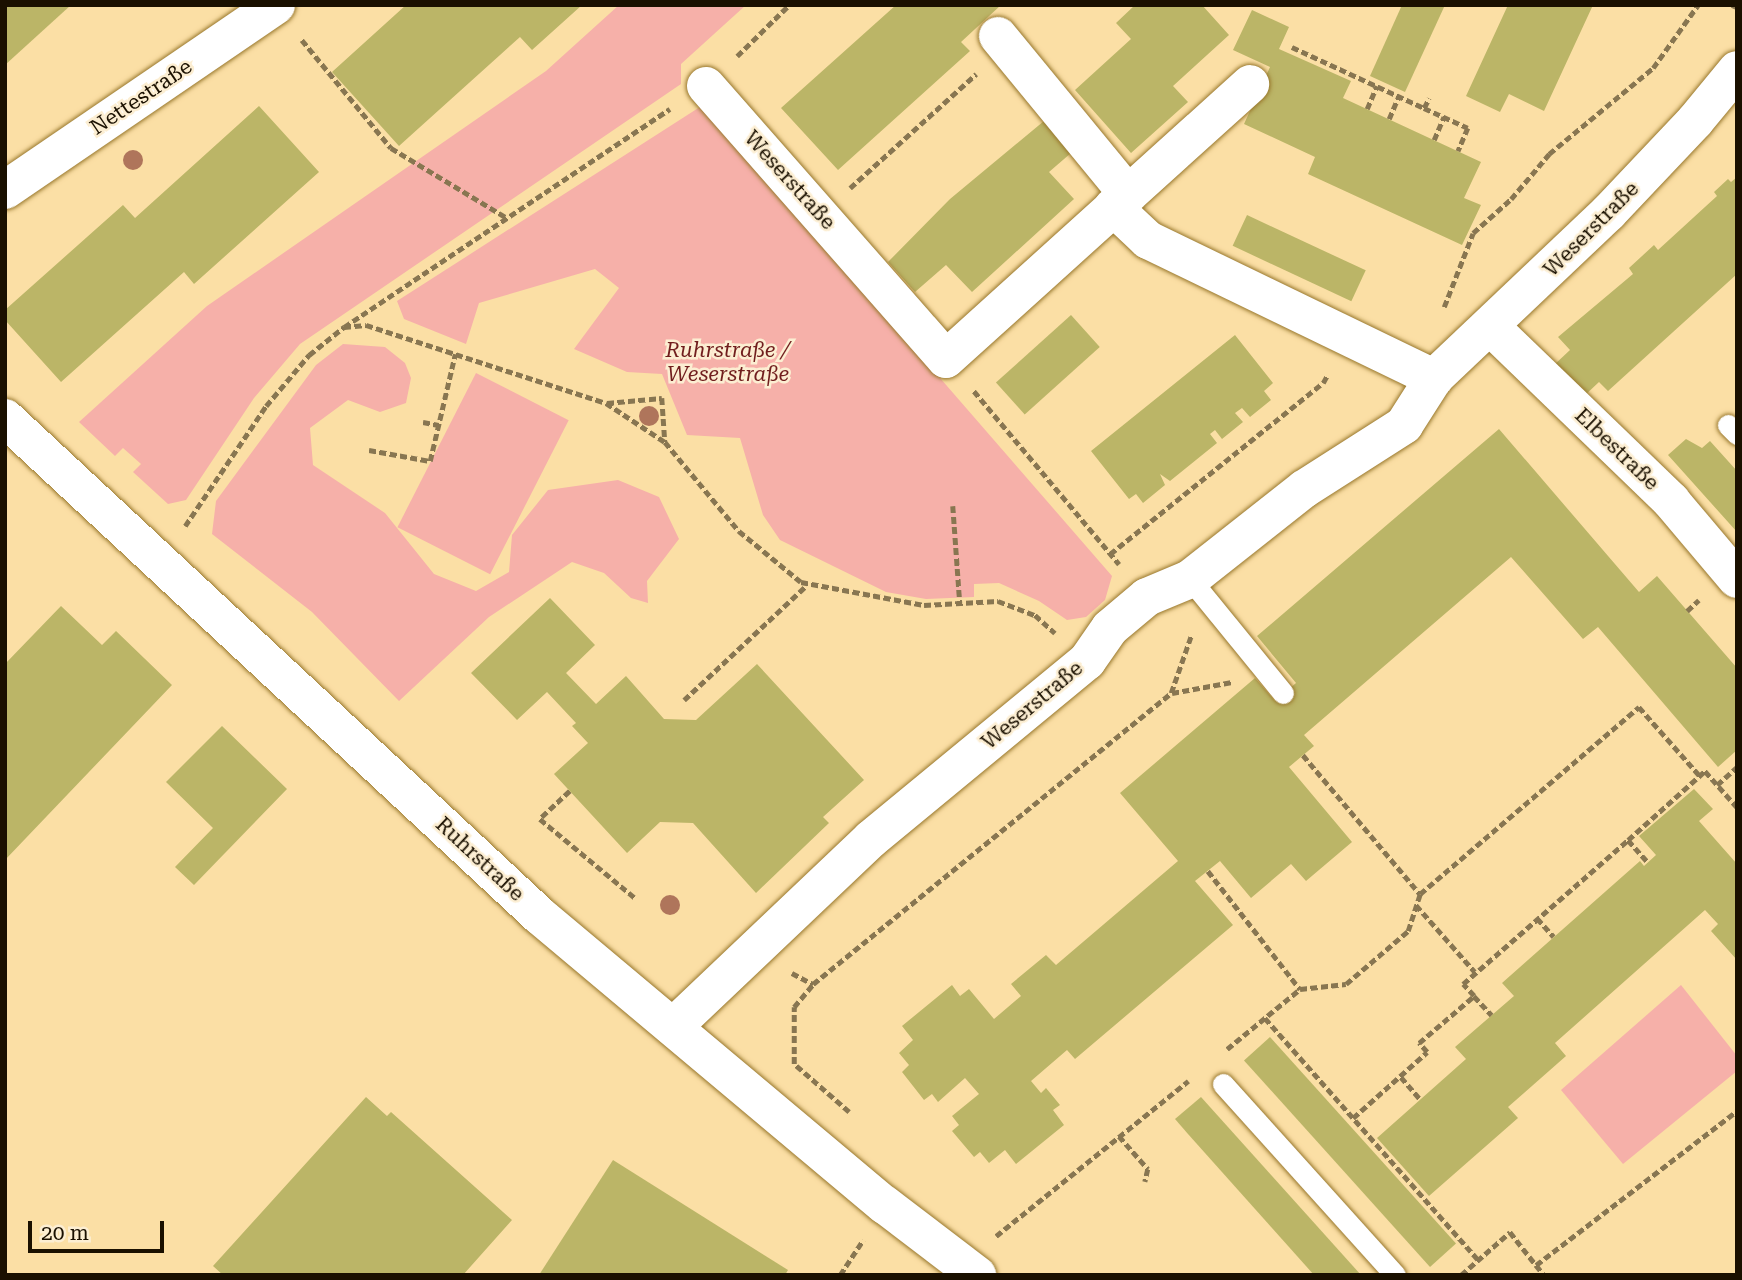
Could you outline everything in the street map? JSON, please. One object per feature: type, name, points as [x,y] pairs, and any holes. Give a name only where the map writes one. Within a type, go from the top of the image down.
[{"type":"street","name":"Nettestraße","points":[[5,190],[275,6]]},
{"type":"street","points":[[998,36],[1148,240],[1434,378]]},
{"type":"street","name":"Weserstraße","points":[[673,1027],[871,839],[1087,660],[1110,628],[1147,597],[1191,579],[1304,489],[1404,425],[1434,378],[1608,213],[1695,121],[1737,70]]},
{"type":"street","points":[[946,359],[1250,84]]},
{"type":"street","name":"Weserstraße","points":[[706,86],[946,359]]},
{"type":"street","name":"Elbestraße","points":[[1490,326],[1671,500],[1737,579]]},
{"type":"street","name":"Ruhrstraße","points":[[5,418],[162,560],[540,916],[885,1205],[970,1269]]},
{"type":"lane","points":[[1191,579],[1283,693]]},
{"type":"lane","points":[[1223,1084],[1395,1275]]},
{"type":"path","points":[[162,560],[266,407],[309,355],[344,327],[706,86],[789,5]]},
{"type":"path","points":[[1396,359],[1444,307],[1473,233],[1511,199],[1549,154],[1653,68],[1698,5]]},
{"type":"path","points":[[275,6],[391,148],[507,218]]},
{"type":"path","points":[[820,214],[985,67],[992,42],[998,36]]},
{"type":"path","points":[[1292,47],[1468,128],[1458,151]]},
{"type":"path","points":[[1303,59],[1306,53]]},
{"type":"path","points":[[1327,71],[1330,64]]},
{"type":"path","points":[[1367,109],[1377,86]]},
{"type":"path","points":[[1389,119],[1399,96]]},
{"type":"path","points":[[1424,108],[1429,98]]},
{"type":"path","points":[[1434,139],[1444,117]]},
{"type":"path","points":[[344,327],[366,325],[606,403],[665,442],[739,531],[808,584],[924,605],[998,601],[1035,615],[1087,660]]},
{"type":"path","points":[[1110,554],[1323,383],[1348,336]]},
{"type":"path","points":[[369,450],[430,461],[455,354]]},
{"type":"path","points":[[946,359],[1147,597]]},
{"type":"path","points":[[606,403],[662,398],[665,442]]},
{"type":"path","points":[[423,422],[439,425]]},
{"type":"path","points":[[953,506],[960,604]]},
{"type":"path","points":[[684,700],[808,584]]},
{"type":"path","points":[[1171,693],[1194,627]]},
{"type":"path","points":[[849,1112],[794,1064],[794,1007],[813,984],[1171,693],[1240,681]]},
{"type":"path","points":[[1217,1058],[1300,989],[1346,984],[1408,931],[1420,894],[1639,707],[1700,776]]},
{"type":"path","points":[[1303,755],[1420,894]]},
{"type":"path","points":[[1717,785],[1737,767]]},
{"type":"path","points":[[1492,1015],[1463,984],[1700,776],[1706,771],[1737,807]]},
{"type":"path","points":[[570,791],[540,819],[635,898]]},
{"type":"path","points":[[1628,840],[1648,862]]},
{"type":"path","points":[[1208,871],[1300,989]]},
{"type":"path","points":[[1416,905],[1475,972]]},
{"type":"path","points":[[1537,918],[1554,937]]},
{"type":"path","points":[[1353,1118],[1427,1052],[1419,1044],[1474,996]]},
{"type":"path","points":[[1265,1018],[1478,1260]]},
{"type":"path","points":[[970,1269],[1119,1136],[1198,1073]]},
{"type":"path","points":[[1401,1077],[1421,1100]]},
{"type":"path","points":[[1536,1265],[1737,1111]]},
{"type":"path","points":[[1119,1136],[1148,1169],[1145,1181]]},
{"type":"path","points":[[1461,1275],[1510,1232],[1544,1275]]},
{"type":"green space","points":[[619,5],[746,5],[681,64],[681,84],[300,344],[254,398],[186,500],[168,504],[133,472],[141,464],[123,448],[115,456],[79,422],[207,306],[546,71]]},
{"type":"green space","name":"Ruhrstraße / Weserstraße","points":[[703,105],[1112,576],[1105,600],[1086,617],[1067,620],[1039,601],[999,583],[974,584],[974,597],[926,599],[886,592],[780,540],[763,515],[740,438],[687,435],[662,374],[627,372],[574,349],[619,288],[595,269],[479,303],[466,344],[404,319],[397,301]]},
{"type":"green space","points":[[343,344],[385,347],[405,363],[411,378],[406,403],[380,412],[348,400],[310,428],[313,465],[385,513],[434,574],[476,591],[509,572],[512,535],[548,490],[618,480],[659,497],[679,539],[647,581],[648,603],[631,598],[604,573],[572,562],[489,617],[399,701],[312,612],[212,534],[216,501],[316,365]]},
{"type":"green space","points":[[476,373],[569,420],[490,574],[397,527]]},
{"type":"green space","points":[[1681,985],[1737,1056],[1737,1071],[1623,1164],[1561,1090]]},
{"type":"building","points":[[5,5],[71,5],[5,65]]},
{"type":"building","points":[[406,5],[582,5],[532,50],[520,37],[399,146],[332,72]]},
{"type":"building","points":[[896,5],[1001,5],[961,42],[970,51],[838,170],[781,108]]},
{"type":"building","points":[[1135,5],[1202,5],[1229,35],[1173,86],[1188,102],[1131,153],[1075,90],[1131,39],[1116,23]]},
{"type":"building","points":[[1402,5],[1445,5],[1405,92],[1370,76]]},
{"type":"building","points":[[1508,5],[1593,5],[1544,111],[1509,94],[1500,112],[1466,96]]},
{"type":"building","points":[[1252,10],[1289,27],[1279,49],[1351,81],[1343,98],[1481,162],[1464,198],[1481,205],[1462,245],[1308,174],[1315,157],[1244,124],[1270,67],[1233,50]]},
{"type":"building","points":[[259,106],[319,172],[194,284],[184,272],[61,382],[5,320],[5,310],[123,205],[135,218]]},
{"type":"building","points":[[1050,116],[1078,147],[1049,172],[1074,199],[972,292],[946,265],[915,292],[888,262],[950,199]]},
{"type":"building","points":[[1737,177],[1737,274],[1608,391],[1599,382],[1583,397],[1554,365],[1570,350],[1558,337],[1633,274],[1629,268],[1654,245],[1658,250],[1717,196],[1714,192],[1728,179],[1731,182]]},
{"type":"building","points":[[1247,215],[1366,270],[1351,301],[1233,246]]},
{"type":"building","points":[[1071,315],[1100,347],[1025,415],[996,383]]},
{"type":"building","points":[[1235,335],[1273,383],[1264,391],[1271,400],[1250,417],[1242,408],[1235,413],[1243,422],[1222,439],[1215,430],[1210,434],[1217,443],[1170,481],[1160,474],[1165,485],[1143,503],[1136,494],[1129,499],[1091,451]]},
{"type":"building","points":[[1499,429],[1639,592],[1657,576],[1737,668],[1737,750],[1718,767],[1598,627],[1583,639],[1511,557],[1304,735],[1314,746],[1289,767],[1352,842],[1306,881],[1291,864],[1251,898],[1220,861],[1195,881],[1233,925],[1075,1059],[1067,1050],[1031,1081],[1041,1093],[1046,1088],[1060,1105],[1053,1110],[1064,1125],[1016,1164],[1005,1150],[989,1163],[980,1152],[974,1157],[952,1131],[959,1125],[952,1116],[979,1094],[965,1078],[938,1102],[932,1094],[924,1100],[902,1072],[909,1065],[899,1053],[913,1040],[902,1026],[952,985],[960,996],[969,989],[994,1019],[1021,996],[1011,984],[1046,955],[1056,965],[1178,861],[1120,793],[1255,678],[1275,701],[1296,683],[1257,636]]},
{"type":"building","points":[[1686,439],[1702,448],[1710,441],[1737,471],[1737,532],[1668,455]]},
{"type":"building","points":[[550,598],[595,645],[566,673],[596,704],[626,676],[664,719],[696,720],[757,664],[864,780],[823,817],[829,823],[756,893],[693,823],[660,822],[627,853],[554,774],[588,743],[572,726],[576,723],[547,692],[517,720],[471,673]]},
{"type":"building","points":[[61,606],[102,645],[116,631],[172,685],[5,860],[5,664]]},
{"type":"building","points":[[222,726],[287,789],[194,885],[175,867],[213,828],[166,782]]},
{"type":"building","points":[[1694,789],[1713,809],[1699,821],[1737,864],[1737,960],[1711,931],[1718,924],[1705,910],[1555,1043],[1566,1056],[1508,1107],[1518,1118],[1429,1196],[1377,1138],[1466,1059],[1455,1047],[1514,996],[1502,983],[1640,861],[1644,866],[1656,855],[1639,836]]},
{"type":"building","points":[[1270,1037],[1456,1244],[1430,1267],[1244,1060]]},
{"type":"building","points":[[366,1097],[387,1116],[391,1112],[512,1220],[463,1275],[223,1275],[213,1266]]},
{"type":"building","points":[[1201,1097],[1361,1275],[1314,1275],[1175,1119]]},
{"type":"building","points":[[613,1160],[788,1270],[785,1275],[539,1275]]}]
